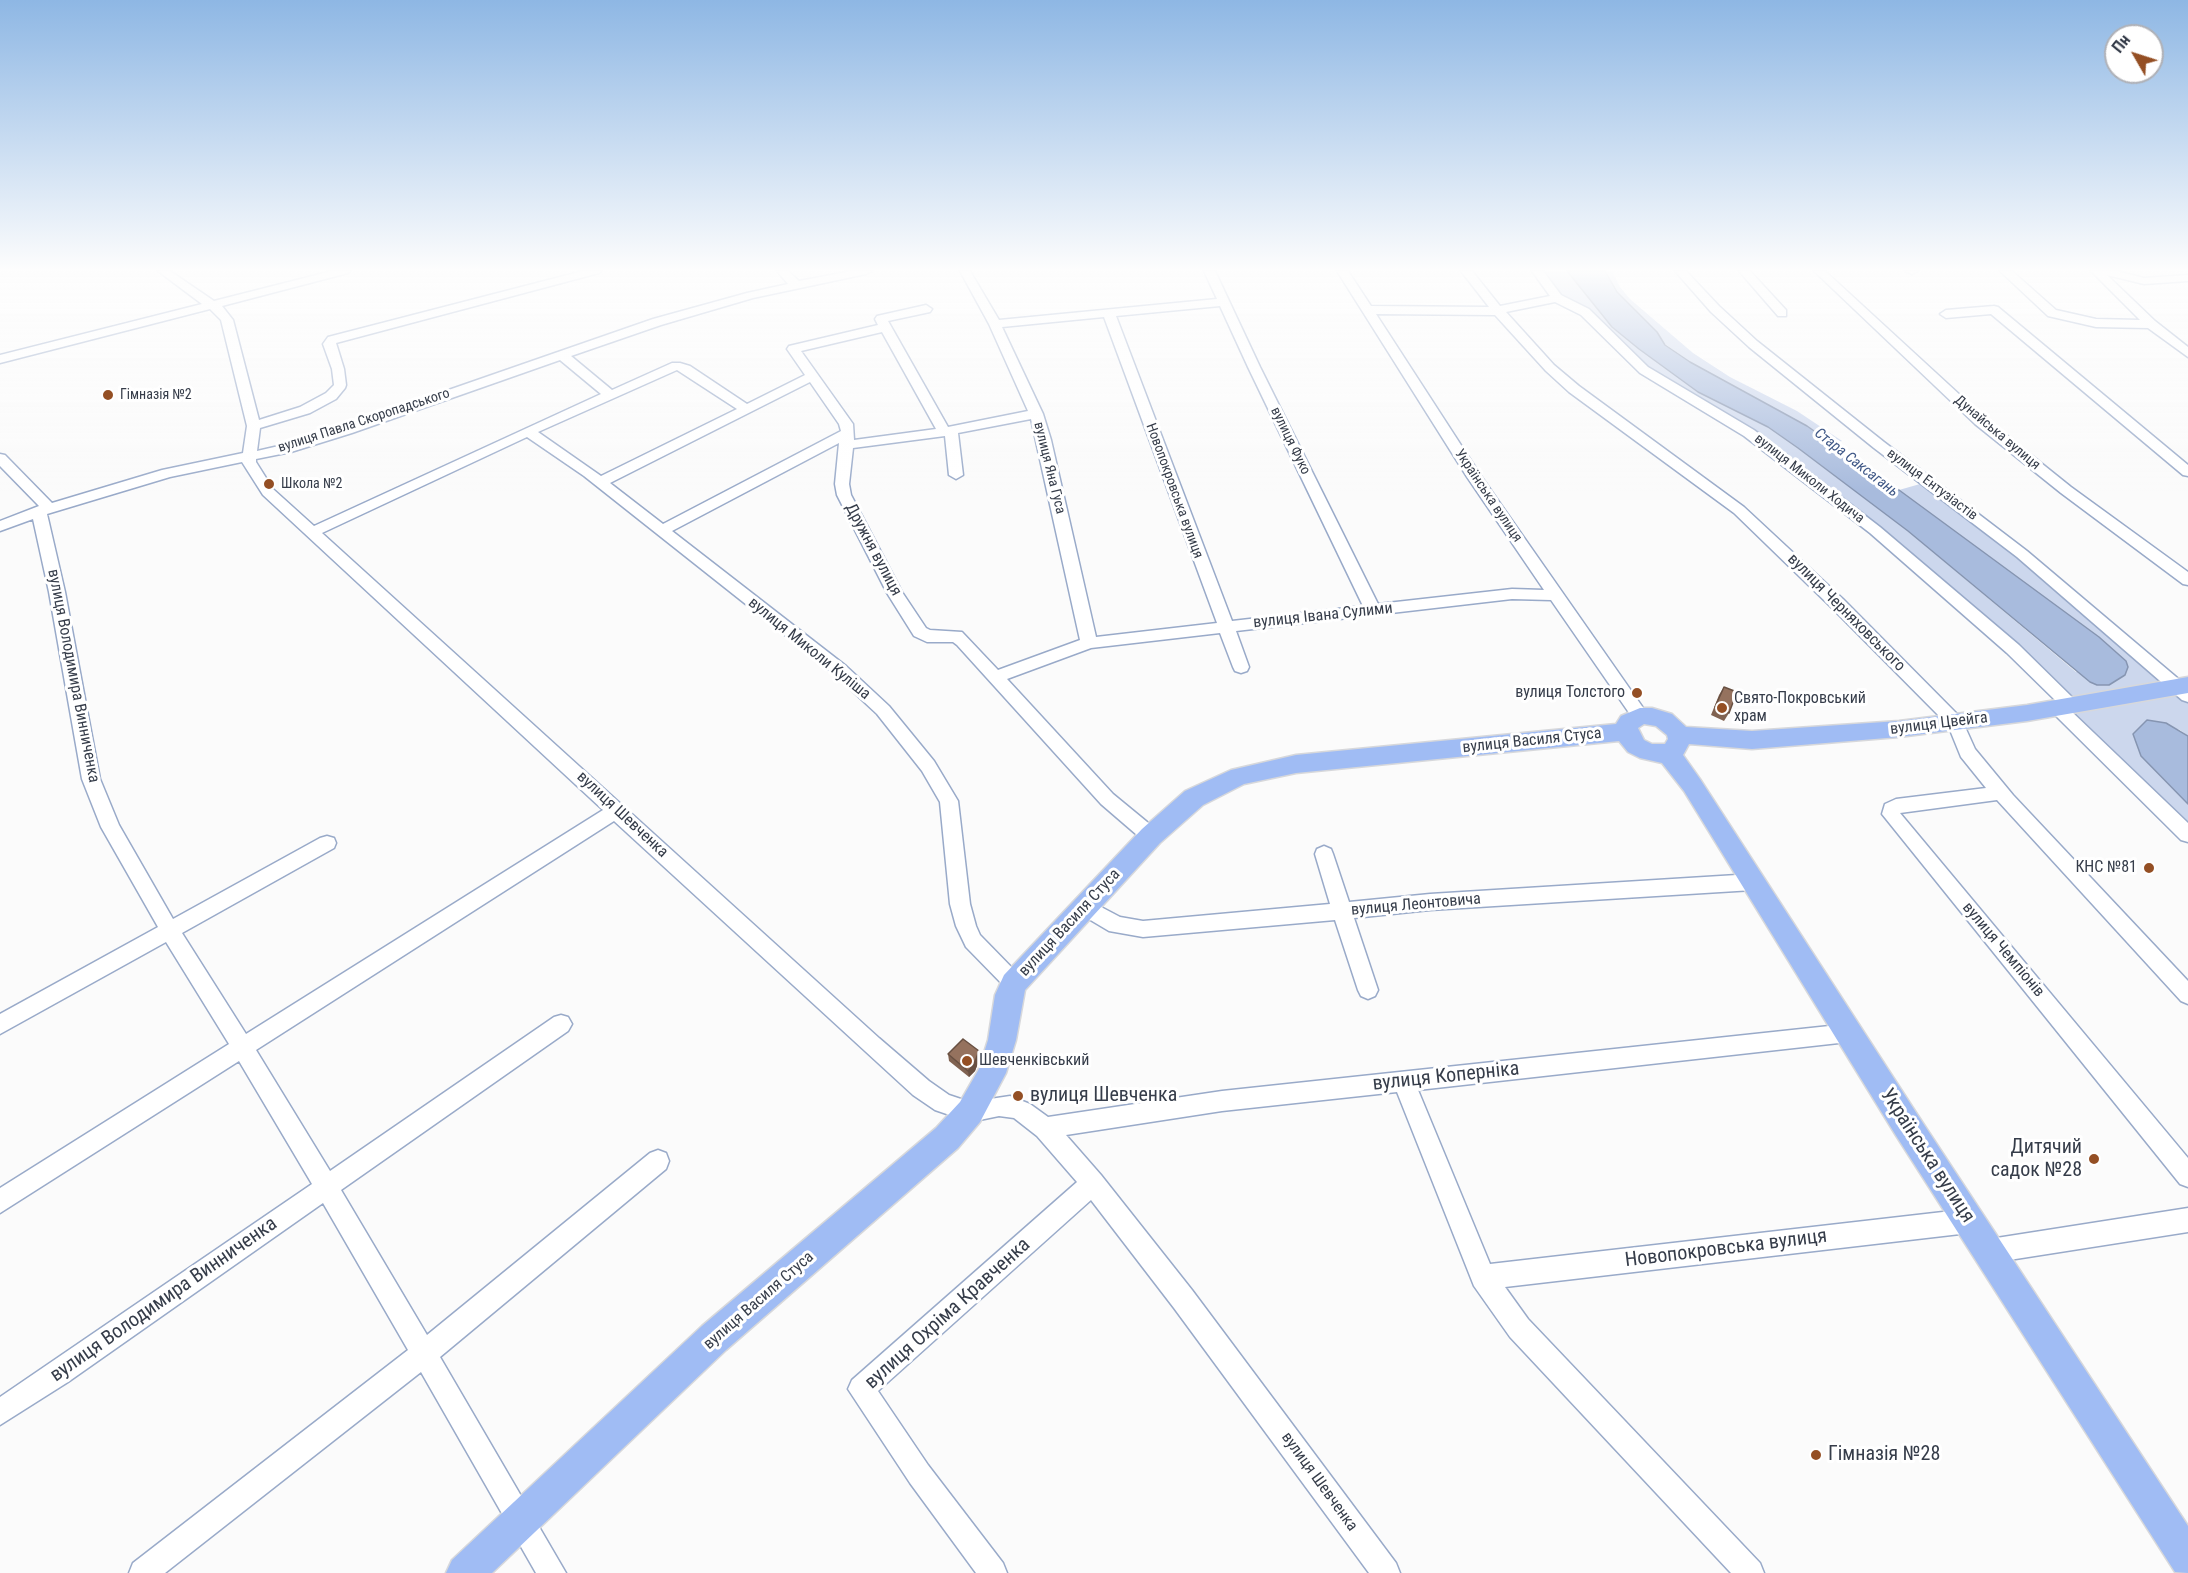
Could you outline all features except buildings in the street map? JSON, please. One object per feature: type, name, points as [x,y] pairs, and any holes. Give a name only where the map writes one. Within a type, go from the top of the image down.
[{"type":"main road","name":"вулиця Цвейга","points":[[1673,744],[1752,740],[1955,722],[2179,689]]},
{"type":"main road","points":[[1652,716],[1664,720],[1673,727],[1673,744],[1655,753],[1642,749],[1632,741],[1633,724],[1652,716]]},
{"type":"main road","name":"вулиця Василя Стуса","points":[[465,1573],[714,1338],[931,1154],[970,1112],[992,1073],[1002,1040],[1009,995],[1014,983],[1151,836],[1194,798],[1222,783],[1255,771],[1296,764],[1633,724]]},
{"type":"main road","name":"Українська вулиця","points":[[1673,744],[1692,785],[1848,1033],[2188,1559]]},
{"type":"street","points":[[0,359],[56,344]]},
{"type":"street","points":[[233,344],[254,426],[253,443],[249,454]]},
{"type":"street","points":[[254,426],[305,410],[331,396],[340,385],[338,369],[329,344]]},
{"type":"street","name":"вулиця Павла Скоропадського","points":[[0,526],[44,510],[167,473],[249,454],[286,449],[347,430],[588,344]]},
{"type":"street","points":[[812,344],[793,349],[846,424],[847,438]]},
{"type":"street","points":[[896,344],[947,431],[956,475]]},
{"type":"street","name":"вулиця Яна Гуса","points":[[1004,344],[1036,414],[1044,440],[1089,644]]},
{"type":"street","name":"Новопокровська вулиця","points":[[1120,344],[1241,667]]},
{"type":"street","name":"вулиця Фуко","points":[[1244,344],[1373,610]]},
{"type":"street","name":"Українська вулиця","points":[[1391,344],[1474,477],[1557,595],[1633,724]]},
{"type":"street","name":"вулиця Черняховського","points":[[1529,344],[1550,368],[1574,389],[1730,503],[1767,536],[1955,722],[1967,752],[2001,793],[2188,995]]},
{"type":"street","name":"вулиця Миколи Ходича","points":[[1618,344],[1644,370],[1749,433],[1875,530],[2013,649],[2064,706],[2087,739],[2188,835]]},
{"type":"street","name":"вулиця Ентузіастів","points":[[1754,344],[1887,452],[2022,554],[2179,689]]},
{"type":"street","name":"Дунайська вулиця","points":[[1898,344],[1980,421],[2066,490],[2188,580]]},
{"type":"street","points":[[2035,344],[2188,472]]},
{"type":"street","points":[[560,354],[609,394]]},
{"type":"street","points":[[313,532],[528,431],[676,366],[686,369],[746,409]]},
{"type":"street","points":[[600,482],[813,376]]},
{"type":"street","points":[[661,531],[847,438],[875,443],[1036,414]]},
{"type":"street","name":"вулиця Миколи Куліша","points":[[528,431],[600,482],[840,670],[883,710],[928,766],[949,801],[960,904],[966,926],[973,941],[1014,983]]},
{"type":"street","name":"Дружня вулиця","points":[[847,438],[842,484],[844,495],[907,613],[920,632],[927,636],[956,636],[963,641],[1070,761],[1107,799],[1151,836]]},
{"type":"street","name":"вулиця Шевченка","points":[[249,454],[252,470],[260,483],[871,1045],[943,1103],[970,1112],[1010,1106],[1022,1111],[1045,1128],[1093,1184],[1184,1299],[1386,1573]]},
{"type":"street","points":[[0,458],[44,510]]},
{"type":"street","name":"вулиця Володимира Винниченка","points":[[44,510],[91,778],[110,827],[170,931],[327,1186],[519,1520],[552,1573]]},
{"type":"street","name":"вулиця Івана Сулими","points":[[1089,644],[1512,594],[1557,595]]},
{"type":"street","points":[[995,677],[1089,644]]},
{"type":"street","name":"вулиця Чемпіонів","points":[[2001,793],[1896,806],[1892,809],[1891,814],[2188,1176]]},
{"type":"street","points":[[0,1201],[617,810]]},
{"type":"street","points":[[0,1025],[327,843]]},
{"type":"street","points":[[1324,854],[1368,990]]},
{"type":"street","name":"вулиця Леонтовича","points":[[1084,906],[1116,925],[1143,929],[1238,923],[1430,902],[1754,882]]},
{"type":"street","name":"вулиця Володимира Винниченка","points":[[0,1412],[561,1024]]},
{"type":"street","name":"вулиця Коперніка","points":[[1045,1128],[1221,1101],[1848,1033]]},
{"type":"street","points":[[1404,1082],[1483,1277],[1519,1328],[1749,1573]]},
{"type":"street","points":[[143,1573],[424,1353],[658,1161]]},
{"type":"street","name":"вулиця Охріма Кравченка","points":[[993,1573],[919,1474],[861,1389],[1093,1184]]},
{"type":"street","points":[[1990,1251],[2188,1220]]},
{"type":"street","name":"Новопокровська вулиця","points":[[1483,1277],[1969,1221]]},
{"type":"shaded area","points":[[1617,344],[1633,344],[1698,392],[1768,427],[1798,448],[1908,531],[2076,672],[2126,661],[2099,637],[1899,490],[1927,482],[2188,696],[2188,736],[2180,730],[2147,720],[2133,734],[2141,756],[2188,804],[2188,835],[2069,720],[2070,705],[1803,473],[1644,370]]},
{"type":"shaded area","points":[[1666,344],[1683,344],[1730,377],[1797,411],[1842,441],[1833,443],[1807,426],[1690,362]]},
{"type":"water","name":"Стара Саксагань","points":[[1633,344],[1665,344],[1690,362],[1807,426],[1899,490],[2099,637],[2126,661],[2128,667],[2125,675],[2109,685],[2097,685],[2090,682],[1908,531],[1798,448],[1768,427],[1698,392]]},
{"type":"water","points":[[2147,720],[2166,723],[2188,736],[2188,804],[2141,756],[2133,734]]},
{"type":"place","name":"Гімназія №2","points":[[108,395]]},
{"type":"place","name":"Школа №2","points":[[269,484]]},
{"type":"place","name":"вулиця Толстого","points":[[1637,693]]},
{"type":"place","name":"Свято-Покровський храм","points":[[1722,708]]},
{"type":"place","name":"КНС №81","points":[[2149,868]]},
{"type":"place","name":"Шевченківський","points":[[967,1061]]},
{"type":"place","name":"вулиця Шевченка","points":[[1018,1096]]},
{"type":"place","name":"Дитячий садок №28","points":[[2094,1159]]},
{"type":"place","name":"Гімназія №28","points":[[1816,1455]]}]
